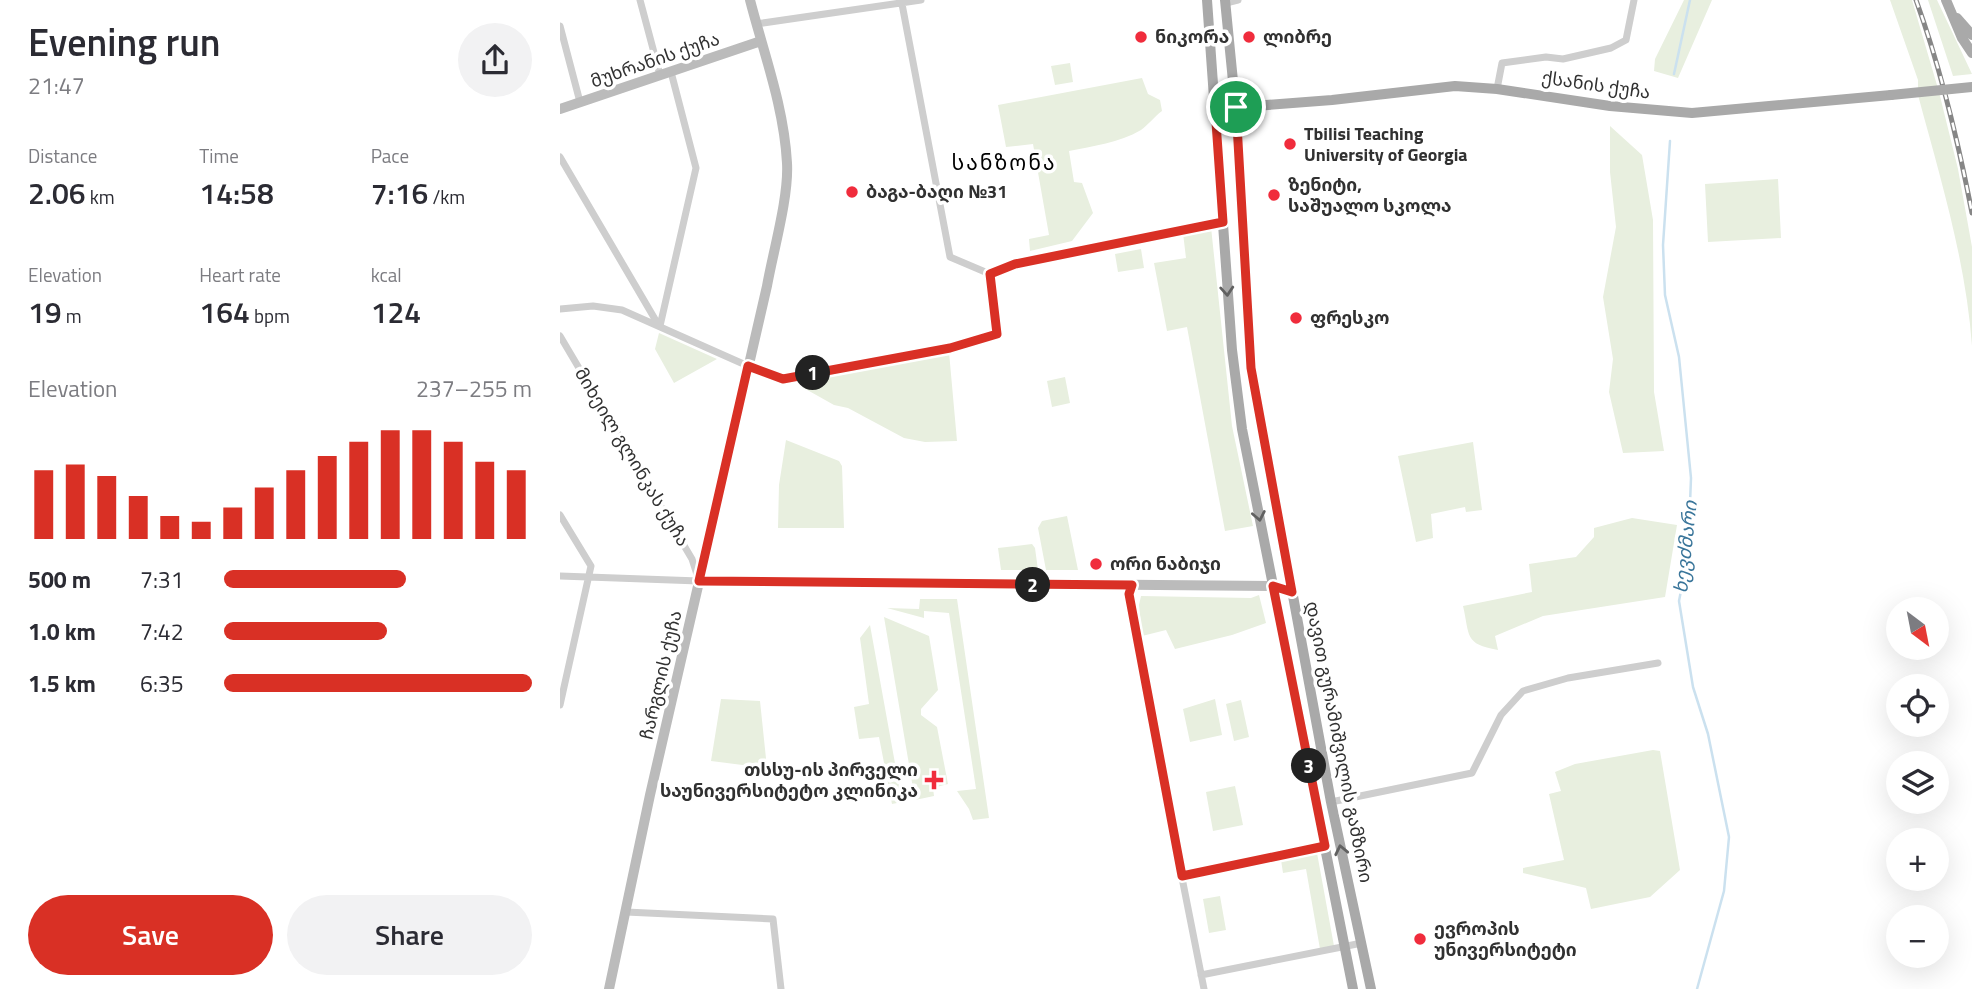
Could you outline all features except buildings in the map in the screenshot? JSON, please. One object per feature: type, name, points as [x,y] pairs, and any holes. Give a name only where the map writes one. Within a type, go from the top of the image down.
[{"type":"main road","name":"დავით გურამიშვილის გამზირი","points":[[1207,0],[1231,350],[1239,408],[1353,989]]},
{"type":"main road","name":"დავით გურამიშვილის გამზირი","points":[[1226,2],[1236,107],[1251,368],[1331,802],[1371,989]]},
{"type":"main road","points":[[1948,5],[1972,35]]},
{"type":"main road","points":[[1948,5],[1972,54]]},
{"type":"main road","name":"ქსანის ქუჩა","points":[[1215,108],[1344,99],[1455,86],[1497,89],[1610,106],[1692,113],[1972,87]]},
{"type":"street","points":[[640,0],[660,75]]},
{"type":"street","name":"ჩარგლის ქუჩა","points":[[609,989],[774,247],[787,169],[783,120],[750,0]]},
{"type":"street","points":[[756,24],[920,0]]},
{"type":"street","points":[[1226,2],[1238,0]]},
{"type":"street","points":[[1497,89],[1502,63],[1546,57],[1563,59],[1611,48],[1626,40],[1634,0]]},
{"type":"street","points":[[902,4],[950,257],[990,274],[1015,264],[1223,222]]},
{"type":"street","points":[[560,26],[580,102]]},
{"type":"street","name":"მუხრანის ქუჩა","points":[[560,109],[761,41]]},
{"type":"street","points":[[660,327],[696,168],[671,72]]},
{"type":"street","points":[[560,157],[660,327]]},
{"type":"street","points":[[560,309],[593,306],[622,310],[783,379],[950,348],[997,334],[990,274]]},
{"type":"street","name":"მიხეილ გლინკას ქუჩა","points":[[560,336],[692,559],[699,581]]},
{"type":"street","points":[[560,515],[591,566],[560,705]]},
{"type":"street","points":[[560,576],[699,581],[1273,586],[1292,592]]},
{"type":"street","points":[[1273,586],[1289,579]]},
{"type":"street","points":[[1132,585],[1129,594],[1145,685],[1204,989]]},
{"type":"street","points":[[1331,802],[1472,773],[1501,715],[1523,691],[1567,678],[1658,663]]},
{"type":"street","points":[[1182,876],[1325,846]]},
{"type":"street","points":[[626,912],[773,919],[782,989]]},
{"type":"street","points":[[1201,975],[1362,943]]},
{"type":"green space","points":[[1684,0],[1712,0],[1678,78],[1654,71],[1655,59]]},
{"type":"green space","points":[[1890,0],[1912,0],[1958,169],[1972,247],[1972,346],[1958,251],[1918,95],[1918,80]]},
{"type":"green space","points":[[1928,0],[1937,0],[1972,74],[1953,76]]},
{"type":"green space","points":[[1070,63],[1073,82],[1055,85],[1051,66]]},
{"type":"green space","points":[[1142,78],[1148,94],[1160,100],[1162,111],[1143,128],[1124,138],[1069,151],[1074,182],[1082,183],[1093,213],[1072,241],[1030,251],[1029,239],[1049,235],[1033,144],[1006,147],[998,105]]},
{"type":"green space","points":[[1610,126],[1642,155],[1653,220],[1654,392],[1664,451],[1623,453],[1609,392],[1613,359],[1603,297],[1616,227],[1610,172]]},
{"type":"green space","points":[[1778,179],[1781,238],[1708,242],[1705,184]]},
{"type":"green space","points":[[1211,227],[1232,426],[1253,526],[1225,531],[1187,327],[1167,331],[1154,263],[1186,258],[1183,233]]},
{"type":"green space","points":[[1141,249],[1144,268],[1118,272],[1115,254]]},
{"type":"green space","points":[[659,333],[717,359],[674,383],[655,349]]},
{"type":"green space","points":[[949,352],[957,441],[925,442],[904,438],[802,387],[810,377]]},
{"type":"green space","points":[[1065,377],[1070,403],[1052,407],[1047,381]]},
{"type":"green space","points":[[786,440],[839,461],[842,466],[844,528],[778,528],[779,485]]},
{"type":"green space","points":[[1473,442],[1482,510],[1466,512],[1465,507],[1431,514],[1433,538],[1416,542],[1398,456]]},
{"type":"green space","points":[[1067,516],[1078,570],[1046,570],[1038,528],[1042,521]]},
{"type":"green space","points":[[1632,518],[1677,525],[1665,597],[1543,616],[1495,636],[1498,650],[1479,645],[1470,637],[1463,606],[1532,592],[1529,564],[1576,557],[1594,537],[1594,528]]},
{"type":"green space","points":[[1032,544],[1038,570],[1001,570],[998,548]]},
{"type":"green space","points":[[1259,595],[1266,623],[1232,635],[1175,649],[1166,630],[1142,636],[1139,605],[1141,596],[1251,598]]},
{"type":"green space","points":[[920,599],[957,599],[989,818],[973,820],[957,791],[976,789],[949,613],[924,611],[924,618],[887,608],[919,609]]},
{"type":"green space","points":[[884,617],[929,636],[938,690],[921,709],[921,715],[937,727],[948,784],[933,788],[934,796],[915,800]]},
{"type":"green space","points":[[870,625],[902,802],[892,804],[879,737],[859,739],[854,707],[869,704],[860,638]]},
{"type":"green space","points":[[721,699],[760,701],[767,768],[711,761]]},
{"type":"green space","points":[[1215,699],[1222,735],[1190,742],[1183,709]]},
{"type":"green space","points":[[1241,700],[1249,737],[1234,741],[1226,704]]},
{"type":"green space","points":[[1660,751],[1680,870],[1650,897],[1591,909],[1586,888],[1523,873],[1523,868],[1564,860],[1549,794],[1561,791],[1555,772],[1575,764]]},
{"type":"green space","points":[[1235,786],[1243,825],[1213,831],[1206,792]]},
{"type":"green space","points":[[1317,853],[1334,946],[1320,949],[1306,869],[1283,873],[1281,860]]},
{"type":"green space","points":[[1220,896],[1226,930],[1209,933],[1203,899]]},
{"type":"waterway","name":"ხევძმარი","points":[[1674,74],[1690,0]]},
{"type":"waterway","name":"ხევძმარი","points":[[1670,141],[1663,245],[1665,295],[1679,357],[1691,478],[1688,555],[1679,601],[1693,687],[1708,734],[1729,837],[1724,891],[1697,989]]},
{"type":"railway","points":[[1916,0],[1948,105],[1972,213]]},
{"type":"place","name":"ნიკორა","points":[[1141,37]]},
{"type":"place","name":"ლიბრე","points":[[1249,37]]},
{"type":"place","name":"Tbilisi Teaching University of Georgia","points":[[1290,144]]},
{"type":"place","name":"ბაგა-ბაღი №31","points":[[852,192]]},
{"type":"place","name":"ზენიტი, საშუალო სკოლა","points":[[1274,195]]},
{"type":"place","name":"ფრესკო","points":[[1296,318]]},
{"type":"place","name":"ორი ნაბიჯი","points":[[1096,564]]},
{"type":"place","name":"თსსუ-ის პირველი საუნივერსიტეტო კლინიკა","points":[[934,780]]},
{"type":"place","name":"ევროპის უნივერსიტეტი","points":[[1420,939]]},
{"type":"district","name":"სანზონა","points":[[1004,163]]},
{"type":"route","points":[[1236,107],[1251,368],[1292,592],[1273,586],[1325,846],[1182,876],[1149,711],[1129,594],[1132,585],[699,581],[748,366],[783,379],[950,348],[997,334],[990,274],[1015,264],[1223,222],[1215,108],[1236,107]]}]
